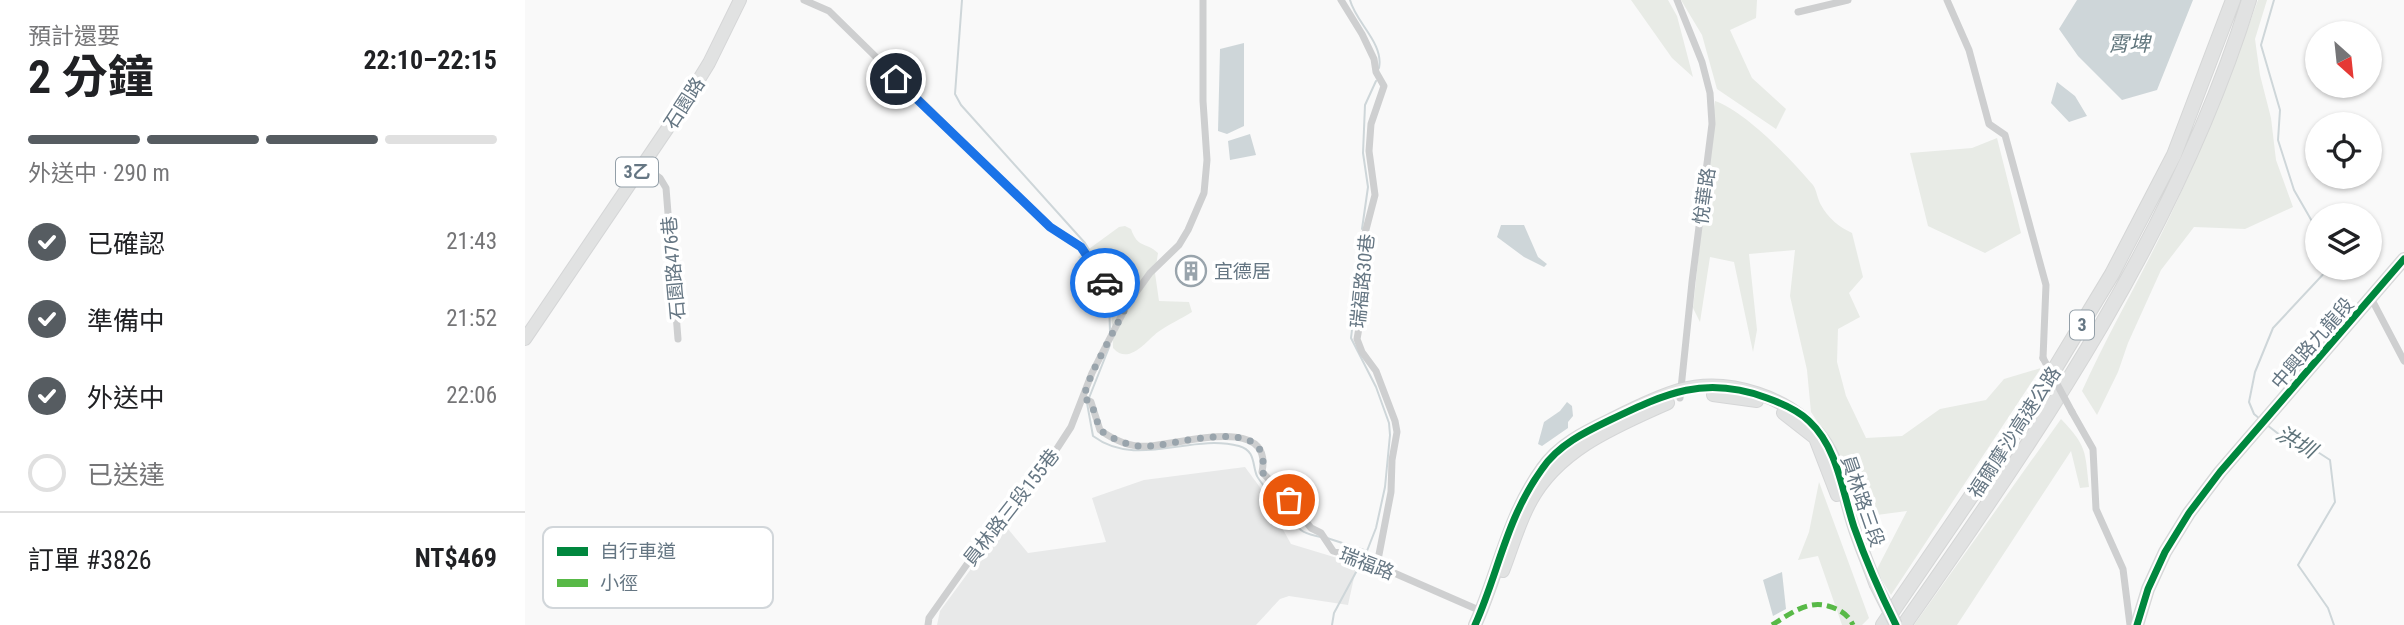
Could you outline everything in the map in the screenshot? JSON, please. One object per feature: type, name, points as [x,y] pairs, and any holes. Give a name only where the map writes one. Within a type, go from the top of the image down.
[{"type":"highway","name":"福爾摩沙高速公路","points":[[1885,625],[2028,413],[2112,274],[2173,155],[2233,0]]},
{"type":"highway","name":"福爾摩沙高速公路","points":[[1904,625],[2027,447],[2083,359],[2130,277],[2232,56],[2249,0]]},
{"type":"main road","name":"石園路","points":[[525,340],[682,107],[709,63],[740,0]]},
{"type":"main road","name":"中興路九龍段","points":[[2373,302],[2404,259]]},
{"type":"main road","name":"中興路九龍段","points":[[2262,431],[2404,269]]},
{"type":"main road","name":"員林路三段","points":[[1475,625],[1514,517],[1543,467],[1555,454],[1585,431],[1680,393],[1715,387],[1742,389],[1780,403],[1808,420],[1824,441],[1836,465],[1885,625]]},
{"type":"main road","points":[[2137,625],[2148,589],[2171,542],[2220,472],[2262,431]]},
{"type":"main road","points":[[2144,625],[2154,594],[2178,540],[2191,519],[2262,431]]},
{"type":"main road","name":"員林路三段","points":[[1872,585],[1896,625]]},
{"type":"street","points":[[804,0],[829,11],[1050,227],[1081,247],[1111,291],[1127,305]]},
{"type":"street","name":"員林路三段155巷","points":[[928,625],[929,618],[975,552],[994,526],[1020,501],[1058,447],[1086,399],[1092,373],[1127,305],[1150,273],[1179,245],[1188,230],[1204,193],[1207,160],[1203,100],[1203,0]]},
{"type":"street","name":"瑞福路30巷","points":[[1341,0],[1362,34],[1384,86],[1371,124],[1369,151],[1375,195],[1363,241],[1360,274],[1361,317],[1357,340],[1376,372],[1397,432],[1392,460],[1391,492],[1377,565]]},
{"type":"street","name":"悅華路","points":[[1677,0],[1702,62],[1710,93],[1712,124],[1680,393]]},
{"type":"street","points":[[1798,12],[1848,0]]},
{"type":"street","points":[[1947,0],[1969,50],[1989,124],[2005,135],[2046,285],[2043,358],[2093,449],[2096,509],[2123,569],[2130,625]]},
{"type":"street","name":"石園路476巷","points":[[642,165],[660,178],[666,188],[678,339]]},
{"type":"street","points":[[2373,302],[2404,361]]},
{"type":"street","name":"瑞福路","points":[[1086,399],[1100,430],[1123,443],[1149,447],[1202,437],[1251,440],[1260,447],[1264,460],[1262,472],[1311,528],[1325,538],[1333,551],[1377,565],[1482,611]]},
{"type":"shaded area","points":[[1631,0],[1668,0],[1677,16],[1693,77],[1672,58]]},
{"type":"shaded area","points":[[1681,0],[1757,0],[1756,18],[1730,30],[1752,78],[1786,109],[1776,129],[1717,89],[1702,35]]},
{"type":"shaded area","points":[[2258,0],[2267,0],[2255,39],[2260,75],[2271,118],[2276,160],[2293,207],[2245,229],[2194,227],[2161,270],[2097,415],[2082,391],[2183,188]]},
{"type":"shaded area","points":[[1715,101],[1754,125],[1781,150],[1813,185],[1827,214],[1838,225],[1852,233],[1863,277],[1849,293],[1860,317],[1838,329],[1837,362],[1846,396],[1866,438],[1902,436],[1940,409],[1986,400],[2004,379],[2041,368],[1891,595],[1876,571],[1907,511],[1854,518],[1823,430],[1811,412],[1807,370],[1790,296],[1795,250],[1749,254],[1757,330],[1753,352],[1734,262],[1710,257],[1700,322],[1693,308]]},
{"type":"shaded area","points":[[1997,138],[2021,233],[1985,253],[1928,226],[1910,153],[1972,148]]},
{"type":"shaded area","points":[[1119,227],[1131,229],[1139,242],[1158,253],[1155,273],[1159,301],[1189,302],[1192,312],[1158,332],[1137,350],[1125,354],[1113,348],[1111,299],[1078,257]]},
{"type":"shaded area","points":[[2061,419],[2076,436],[2083,450],[2089,487],[2080,488],[2071,451],[1957,625],[1914,625]]},
{"type":"shaded area","points":[[1245,467],[1259,486],[1291,544],[1357,564],[1348,605],[1289,596],[1280,599],[1256,625],[937,625],[940,611],[1004,524],[1028,553],[1106,542],[1092,498],[1144,480]]},
{"type":"shaded area","points":[[1819,482],[1869,618],[1862,625],[1842,625],[1818,556],[1798,560],[1809,532]]},
{"type":"water","name":"霄埤","points":[[2077,0],[2193,0],[2157,90],[2122,100],[2078,56],[2059,29]]},
{"type":"water","points":[[1244,43],[1244,126],[1227,134],[1218,131],[1220,49]]},
{"type":"water","points":[[2057,82],[2075,96],[2087,116],[2069,122],[2051,103]]},
{"type":"water","points":[[1250,134],[1256,155],[1230,160],[1228,141]]},
{"type":"water","points":[[1501,225],[1524,225],[1538,257],[1547,264],[1544,267],[1524,257],[1497,237]]},
{"type":"water","points":[[1567,402],[1572,406],[1573,416],[1568,422],[1568,428],[1542,446],[1538,444],[1544,422],[1560,411]]},
{"type":"water","points":[[1782,572],[1786,609],[1773,616],[1763,580]]},
{"type":"waterway","points":[[962,0],[955,94],[961,105],[1085,243],[1112,287]]},
{"type":"waterway","points":[[1350,0],[1374,42],[1379,68]]},
{"type":"waterway","name":"洪圳","points":[[2274,0],[2261,45],[2280,110],[2278,140],[2294,190],[2305,209]]},
{"type":"waterway","points":[[1362,229],[1368,187],[1363,153],[1365,105],[1376,81]]},
{"type":"waterway","name":"洪圳","points":[[2260,419],[2254,414],[2249,402],[2255,372],[2273,328],[2318,280]]},
{"type":"waterway","points":[[1357,287],[1351,338],[1376,387],[1389,423],[1390,435],[1385,487],[1376,528],[1365,556]]},
{"type":"waterway","points":[[1110,332],[1111,293]]},
{"type":"waterway","points":[[1089,398],[1110,345]]},
{"type":"waterway","points":[[1087,403],[1093,436],[1127,450],[1220,443],[1244,448],[1253,459],[1259,480],[1292,521],[1303,532],[1321,537]]},
{"type":"waterway","name":"洪圳","points":[[2267,425],[2285,439],[2310,447],[2330,460],[2335,502],[2298,565],[2328,608],[2334,625]]},
{"type":"waterway","points":[[1327,538],[1367,551]]},
{"type":"waterway","points":[[1332,625],[1334,613],[1362,561]]},
{"type":"marked path","points":[[1772,625],[1799,609],[1813,605],[1839,610],[1853,625]]},
{"type":"cycle path","points":[[2137,625],[2148,589],[2165,552],[2189,513],[2220,472],[2404,259]]},
{"type":"cycle path","points":[[1475,625],[1511,526],[1548,460],[1591,429],[1630,410],[1668,395],[1705,388],[1745,391],[1772,400],[1800,413],[1819,432],[1833,457],[1859,540],[1896,625]]},
{"type":"way so far","points":[[1105,283],[1127,305],[1092,373],[1083,398],[1091,402],[1100,430],[1123,443],[1149,447],[1202,437],[1251,440],[1260,447],[1264,460],[1262,472],[1289,500]]},
{"type":"place","name":"宜德居","points":[[1191,271]]},
{"type":"route","points":[[896,79],[1050,227],[1081,247],[1105,283]]}]
